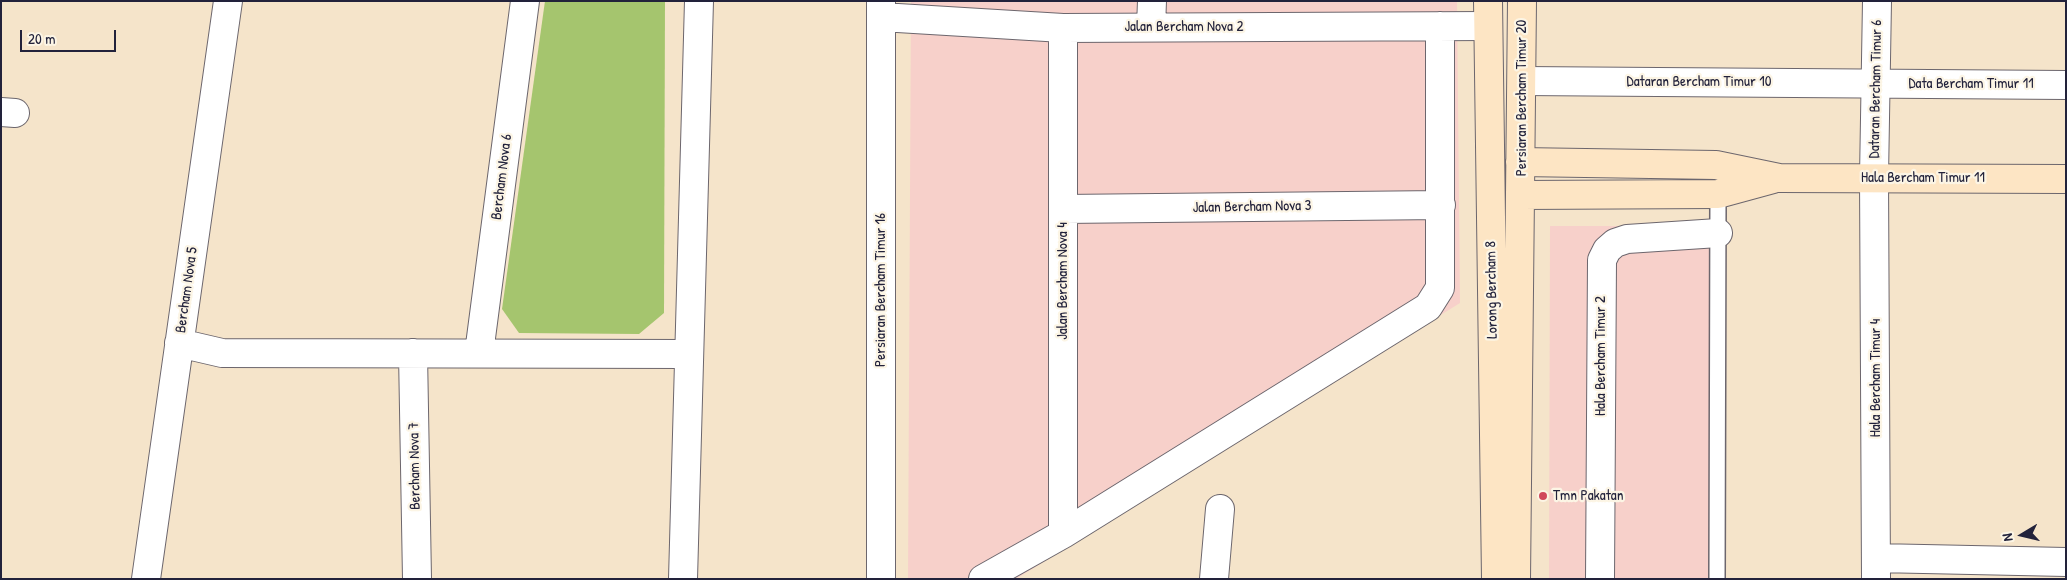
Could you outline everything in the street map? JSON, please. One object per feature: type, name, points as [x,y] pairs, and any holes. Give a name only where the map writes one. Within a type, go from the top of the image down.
[{"type":"street","name":"Bercham Nova 5","points":[[146,579],[228,1]]},
{"type":"street","name":"Bercham Nova 6","points":[[479,353],[525,1]]},
{"type":"street","points":[[683,579],[699,1]]},
{"type":"street","name":"Persiaran Bercham Timur 20","points":[[1516,178],[1522,81],[1522,1]]},
{"type":"street","name":"Dataran Bercham Timur 6","points":[[1874,177],[1877,1]]},
{"type":"street","name":"Jalan Bercham Nova 2","points":[[881,9],[959,11],[1063,28],[1152,14],[1440,26],[1488,14]]},
{"type":"street","name":"Persiaran Bercham Timur 16","points":[[881,9],[881,579]]},
{"type":"street","name":"Lorong Bercham 8","points":[[1488,14],[1491,119],[1496,579]]},
{"type":"street","points":[[983,579],[1063,534],[1428,307],[1440,288],[1440,26]]},
{"type":"street","name":"Jalan Bercham Nova 4","points":[[1063,28],[1063,534]]},
{"type":"street","name":"Dataran Bercham Timur 10","points":[[1522,81],[1876,84]]},
{"type":"street","name":"Data Bercham Timur 11","points":[[1876,84],[2066,85]]},
{"type":"street","points":[[1491,119],[1516,178],[1491,250]]},
{"type":"street","name":"Hala Bercham Timur 11","points":[[1516,178],[1716,164],[1780,178],[2066,179]]},
{"type":"street","name":"Hala Bercham Timur 4","points":[[1874,177],[1876,568]]},
{"type":"street","name":"Lorong Bercham 8","points":[[1516,178],[1516,579]]},
{"type":"street","name":"Hala Bercham Timur 11","points":[[1516,178],[1718,194],[1780,178]]},
{"type":"street","name":"Jalan Bercham Nova 3","points":[[1063,209],[1441,205]]},
{"type":"street","name":"Hala Bercham Timur 2","points":[[1600,579],[1602,260],[1607,250],[1615,243],[1627,239],[1718,233]]},
{"type":"street","points":[[179,343],[222,353],[688,354]]},
{"type":"street","name":"Bercham Nova 7","points":[[413,353],[417,579]]},
{"type":"street","points":[[1214,579],[1220,509]]},
{"type":"street","points":[[1876,568],[2066,562]]},
{"type":"lane","points":[[1717,579],[1718,194]]},
{"type":"shaded area","points":[[911,1],[1457,1],[1460,303],[1016,579],[908,579]]},
{"type":"shaded area","points":[[1550,226],[1726,226],[1725,579],[1549,579]]},
{"type":"green space","points":[[545,1],[665,1],[664,313],[639,334],[519,333],[502,309]]},
{"type":"place","name":"Tmn Pakatan","points":[[1543,496]]}]
